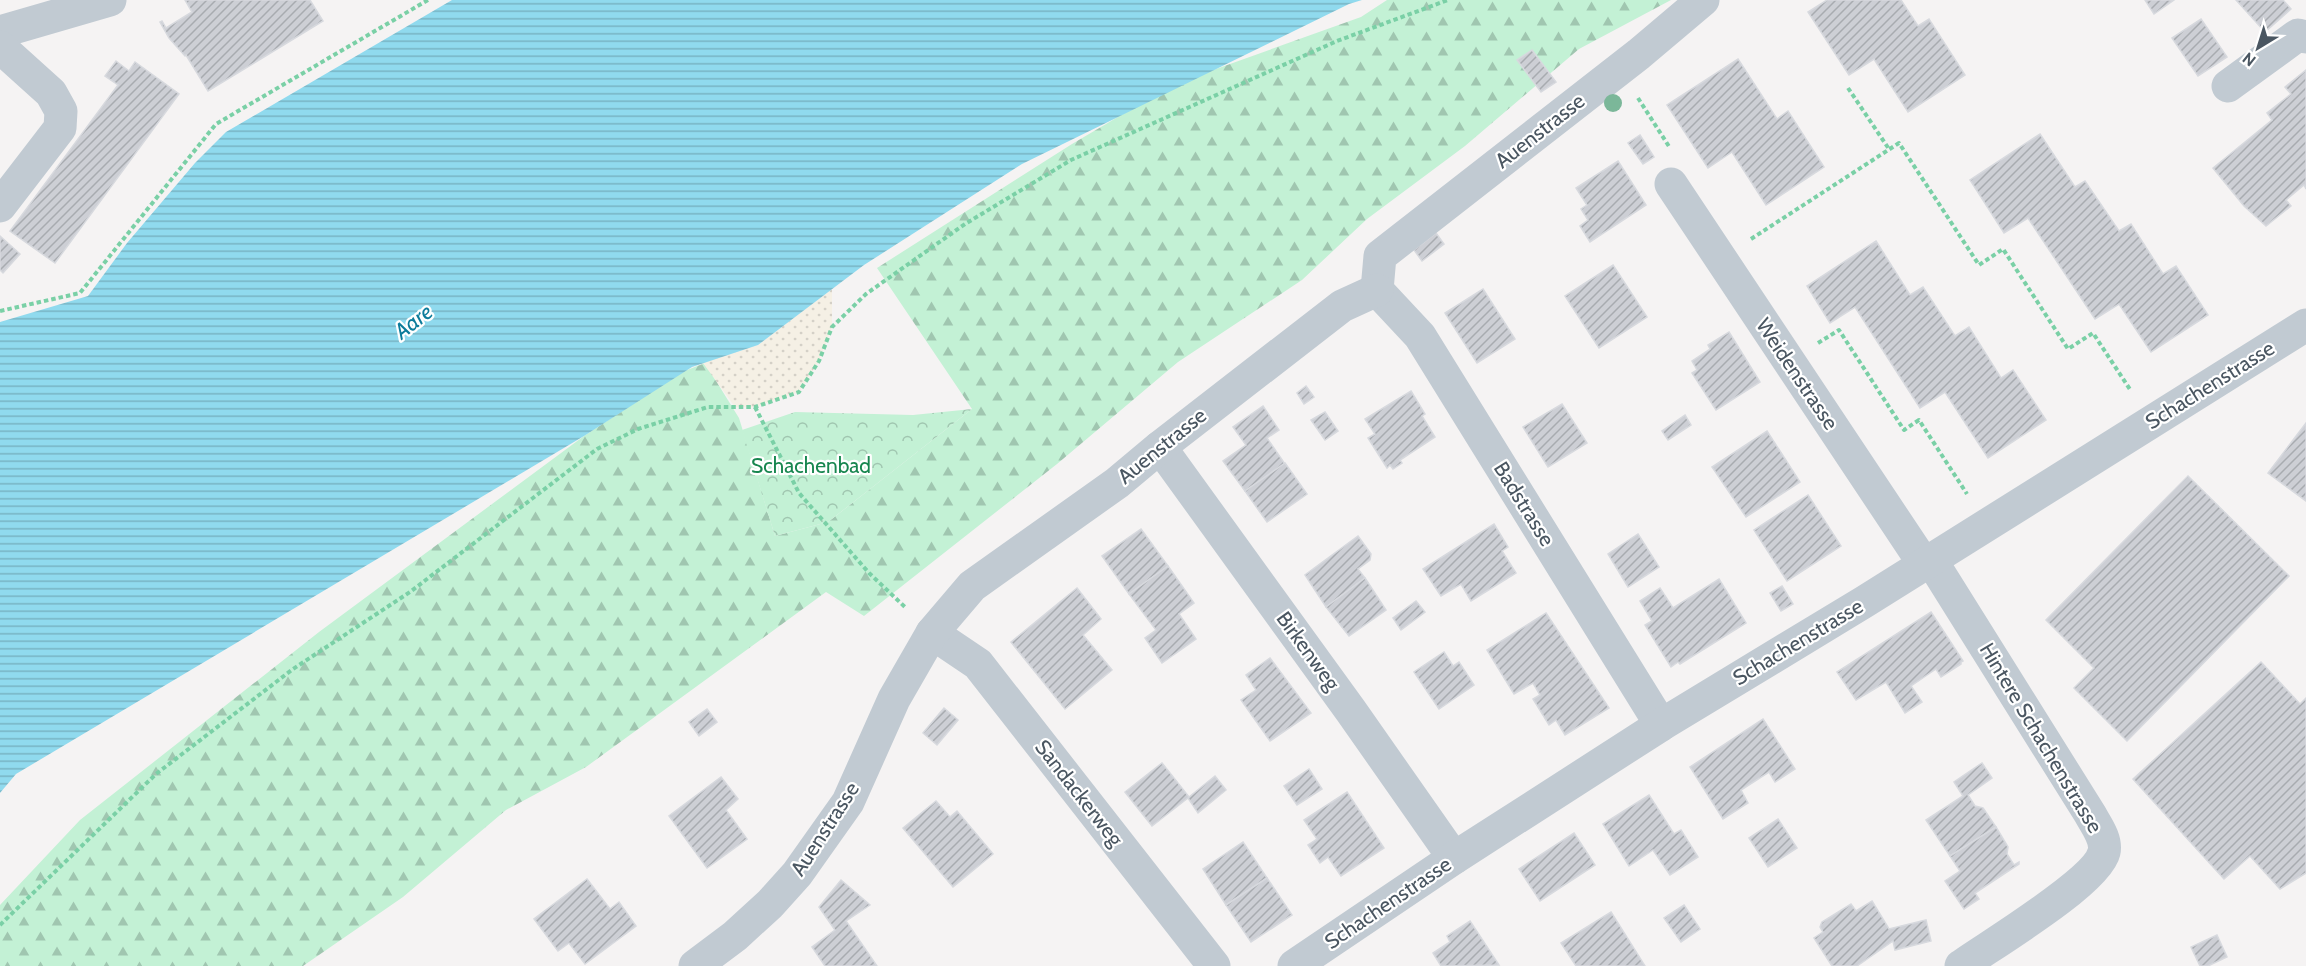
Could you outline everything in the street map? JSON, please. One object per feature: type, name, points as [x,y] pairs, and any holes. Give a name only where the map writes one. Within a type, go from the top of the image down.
[{"type":"street","points":[[0,32],[110,0]]},
{"type":"street","name":"Auenstrasse","points":[[695,966],[735,936],[770,904],[797,874],[822,840],[848,802],[894,699],[932,633],[972,586],[1117,483],[1342,306],[1377,290],[1380,255],[1619,70],[1703,0]]},
{"type":"street","points":[[2228,86],[2298,35],[2306,37]]},
{"type":"street","points":[[0,47],[51,93],[61,111],[60,128],[0,206]]},
{"type":"street","name":"Weidenstrasse","points":[[1673,171],[1928,562]]},
{"type":"street","name":"Badstrasse","points":[[1377,290],[1420,336],[1662,725]]},
{"type":"street","name":"Schachenstrasse","points":[[1294,966],[1454,858],[1662,725],[1928,562],[2306,325]]},
{"type":"street","name":"Birkenweg","points":[[1160,447],[1454,858]]},
{"type":"street","name":"Hintere Schachenstrasse","points":[[1928,562],[2090,814],[2103,841],[2104,852],[2089,875],[2068,892],[1961,966]]},
{"type":"street","name":"Sandackerweg","points":[[932,633],[978,664],[1214,966]]},
{"type":"path","points":[[0,311],[80,293],[216,124],[428,0]]},
{"type":"path","points":[[0,925],[156,774],[292,669],[410,592],[597,449],[638,429],[708,408],[755,406],[799,392],[819,361],[832,327],[867,294],[965,224],[1071,160],[1337,41],[1448,0]]},
{"type":"path","points":[[1619,70],[1673,171]]},
{"type":"path","points":[[1848,88],[1889,149]]},
{"type":"path","points":[[1746,243],[1899,143],[1979,265],[2003,249],[2068,349],[2093,333],[2151,422]]},
{"type":"path","points":[[1811,348],[1839,330],[1904,430],[1919,420],[1987,525]]},
{"type":"path","points":[[755,406],[799,492],[870,573],[932,633]]},
{"type":"green space","points":[[1387,0],[1671,0],[1579,49],[1465,146],[1367,219],[1302,280],[1178,362],[1057,464],[864,616],[826,592],[586,767],[506,810],[403,897],[303,966],[0,966],[0,905],[80,820],[319,632],[584,436],[682,372],[705,363],[739,418],[775,536],[828,522],[972,409],[877,268],[1072,144],[1174,84],[1361,17]]},
{"type":"green space","name":"Schachenbad","points":[[972,409],[828,522],[775,536],[742,430],[795,412],[913,415]]},
{"type":"sand","name":"Schachenbad","points":[[832,289],[832,327],[819,361],[799,392],[755,407],[735,407],[703,363],[758,345]]},
{"type":"water","name":"Aare","points":[[452,0],[1362,0],[1349,4],[1022,164],[864,265],[758,345],[692,367],[584,436],[16,774],[0,793],[0,322],[88,296],[127,243],[195,163],[226,132]]},
{"type":"building","points":[[185,0],[310,0],[323,21],[208,91],[186,55],[169,38],[160,22],[162,21],[166,28],[192,12]]},
{"type":"building","points":[[1827,0],[1901,0],[1918,26],[1929,19],[1965,75],[1908,112],[1874,59],[1849,75],[1808,12]]},
{"type":"building","points":[[2145,0],[2174,0],[2154,14]]},
{"type":"building","points":[[2236,0],[2283,0],[2291,9],[2265,32]]},
{"type":"building","points":[[2201,19],[2227,57],[2198,76],[2172,38]]},
{"type":"building","points":[[1532,50],[1556,82],[1541,92],[1517,60]]},
{"type":"building","points":[[1738,59],[1777,119],[1788,111],[1824,167],[1766,205],[1732,152],[1708,168],[1667,105]]},
{"type":"building","points":[[116,61],[129,71],[135,62],[179,94],[55,263],[10,231],[118,85],[105,76]]},
{"type":"building","points":[[2306,70],[2306,189],[2304,185],[2286,200],[2291,206],[2266,226],[2244,206],[2213,168],[2272,120],[2267,113],[2291,94],[2285,87]]},
{"type":"building","points":[[2040,134],[2075,187],[2085,181],[2119,231],[2131,224],[2163,274],[2176,266],[2208,315],[2151,352],[2119,304],[2095,319],[2028,218],[2004,233],[1970,180]]},
{"type":"building","points":[[1640,135],[1654,157],[1643,164],[1628,143]]},
{"type":"building","points":[[1618,161],[1646,205],[1590,242],[1580,226],[1588,220],[1581,209],[1587,205],[1576,188]]},
{"type":"building","points":[[1436,233],[1444,244],[1422,261],[1414,250]]},
{"type":"building","points":[[0,236],[20,254],[3,273],[0,270]]},
{"type":"building","points":[[1876,241],[1910,295],[1923,287],[1955,336],[1969,327],[2001,378],[2013,370],[2046,420],[1988,458],[1945,392],[1920,408],[1855,307],[1830,323],[1807,286]]},
{"type":"building","points":[[1613,265],[1647,317],[1599,348],[1565,296]]},
{"type":"building","points":[[1483,289],[1515,339],[1477,363],[1445,313]]},
{"type":"building","points":[[1729,332],[1760,382],[1716,410],[1692,373],[1697,370],[1692,361],[1710,349],[1708,345]]},
{"type":"building","points":[[1306,386],[1314,397],[1304,404],[1297,393]]},
{"type":"building","points":[[1411,391],[1425,414],[1422,416],[1435,437],[1400,460],[1402,463],[1393,469],[1390,465],[1387,468],[1368,438],[1375,434],[1365,419]]},
{"type":"building","points":[[1562,404],[1587,443],[1548,467],[1523,427]]},
{"type":"building","points":[[1263,406],[1279,430],[1267,438],[1285,464],[1245,491],[1223,461],[1246,445],[1233,427]]},
{"type":"building","points":[[1325,412],[1338,431],[1325,440],[1311,420]]},
{"type":"building","points":[[1685,415],[1691,425],[1668,440],[1662,431]]},
{"type":"building","points":[[2306,423],[2306,501],[2268,473]]},
{"type":"building","points":[[1767,431],[1800,482],[1746,517],[1712,467]]},
{"type":"building","points":[[1285,463],[1307,494],[1267,522],[1245,491]]},
{"type":"building","points":[[2188,476],[2289,576],[2127,741],[2074,688],[2094,668],[2046,620]]},
{"type":"building","points":[[1808,495],[1841,546],[1787,581],[1754,530]]},
{"type":"building","points":[[1494,524],[1508,547],[1502,551],[1516,573],[1471,601],[1461,584],[1441,596],[1423,569]]},
{"type":"building","points":[[1141,529],[1168,566],[1129,594],[1102,556]]},
{"type":"building","points":[[1638,534],[1659,567],[1628,587],[1608,554]]},
{"type":"building","points":[[1358,536],[1371,554],[1370,560],[1358,569],[1365,578],[1326,607],[1305,575]]},
{"type":"building","points":[[1168,566],[1194,603],[1179,614],[1196,639],[1162,663],[1145,638],[1156,630],[1129,594]]},
{"type":"building","points":[[1365,578],[1386,610],[1349,636],[1326,607]]},
{"type":"building","points":[[1719,579],[1746,623],[1680,664],[1678,662],[1671,667],[1645,625],[1652,621],[1640,601],[1660,588],[1673,608]]},
{"type":"building","points":[[1782,586],[1793,604],[1781,611],[1770,593]]},
{"type":"building","points":[[1077,588],[1101,619],[1083,635],[1112,670],[1065,709],[1011,642]]},
{"type":"building","points":[[1416,601],[1425,612],[1401,630],[1393,618]]},
{"type":"building","points":[[1931,612],[1963,661],[1961,664],[1941,677],[1936,669],[1911,686],[1922,702],[1905,713],[1886,682],[1856,700],[1837,672]]},
{"type":"building","points":[[1546,613],[1609,708],[1565,735],[1556,720],[1549,725],[1533,699],[1540,695],[1533,683],[1514,694],[1487,650]]},
{"type":"building","points":[[1444,652],[1453,666],[1459,662],[1474,685],[1439,709],[1414,672]]},
{"type":"building","points":[[1270,658],[1311,713],[1270,741],[1241,700],[1256,690],[1246,675]]},
{"type":"building","points":[[2261,662],[2300,704],[2306,698],[2306,873],[2280,889],[2250,856],[2224,879],[2133,779]]},
{"type":"building","points":[[944,708],[958,720],[937,745],[923,733]]},
{"type":"building","points":[[707,709],[717,722],[699,736],[689,722]]},
{"type":"building","points":[[1763,719],[1795,769],[1775,782],[1769,772],[1741,790],[1748,803],[1723,819],[1690,767]]},
{"type":"building","points":[[1162,763],[1189,797],[1215,776],[1226,790],[1198,813],[1188,798],[1152,826],[1125,792]]},
{"type":"building","points":[[1982,763],[1992,778],[1968,795],[1975,806],[1983,808],[1996,827],[1950,856],[1926,820],[1963,796],[1954,782]]},
{"type":"building","points":[[1309,769],[1322,789],[1297,805],[1284,786]]},
{"type":"building","points":[[721,777],[738,799],[726,810],[747,839],[707,868],[669,816]]},
{"type":"building","points":[[1347,792],[1384,848],[1341,876],[1328,857],[1320,863],[1308,845],[1317,839],[1304,820]]},
{"type":"building","points":[[1649,795],[1674,834],[1681,830],[1698,857],[1670,875],[1653,850],[1629,866],[1603,824]]},
{"type":"building","points":[[936,801],[950,817],[957,811],[993,854],[953,887],[903,828]]},
{"type":"building","points":[[1778,819],[1797,848],[1768,867],[1749,838]]},
{"type":"building","points":[[1996,827],[2008,847],[2007,854],[2014,865],[2019,862],[2019,864],[1975,893],[1979,899],[1964,909],[1945,881],[1960,871],[1950,856]]},
{"type":"building","points":[[1574,833],[1595,865],[1540,901],[1519,869]]},
{"type":"building","points":[[1243,842],[1267,878],[1226,905],[1203,869]]},
{"type":"building","points":[[1267,878],[1292,915],[1251,942],[1226,905]]},
{"type":"building","points":[[587,879],[610,909],[619,902],[636,926],[585,964],[569,943],[558,951],[534,919]]},
{"type":"building","points":[[841,880],[870,905],[846,921],[877,966],[825,966],[812,947],[835,930],[819,907]]},
{"type":"building","points":[[1872,901],[1889,929],[1926,920],[1931,941],[1895,950],[1893,941],[1857,966],[1832,966],[1814,938],[1823,932],[1820,927],[1822,922],[1851,904],[1856,911]]},
{"type":"building","points":[[1684,905],[1700,929],[1681,942],[1664,918]]},
{"type":"building","points":[[1611,912],[1645,966],[1576,966],[1561,943]]},
{"type":"building","points":[[1470,921],[1499,965],[1441,966],[1433,953],[1450,942],[1447,936]]},
{"type":"building","points":[[2217,935],[2227,957],[2208,966],[2200,966],[2191,947]]}]
